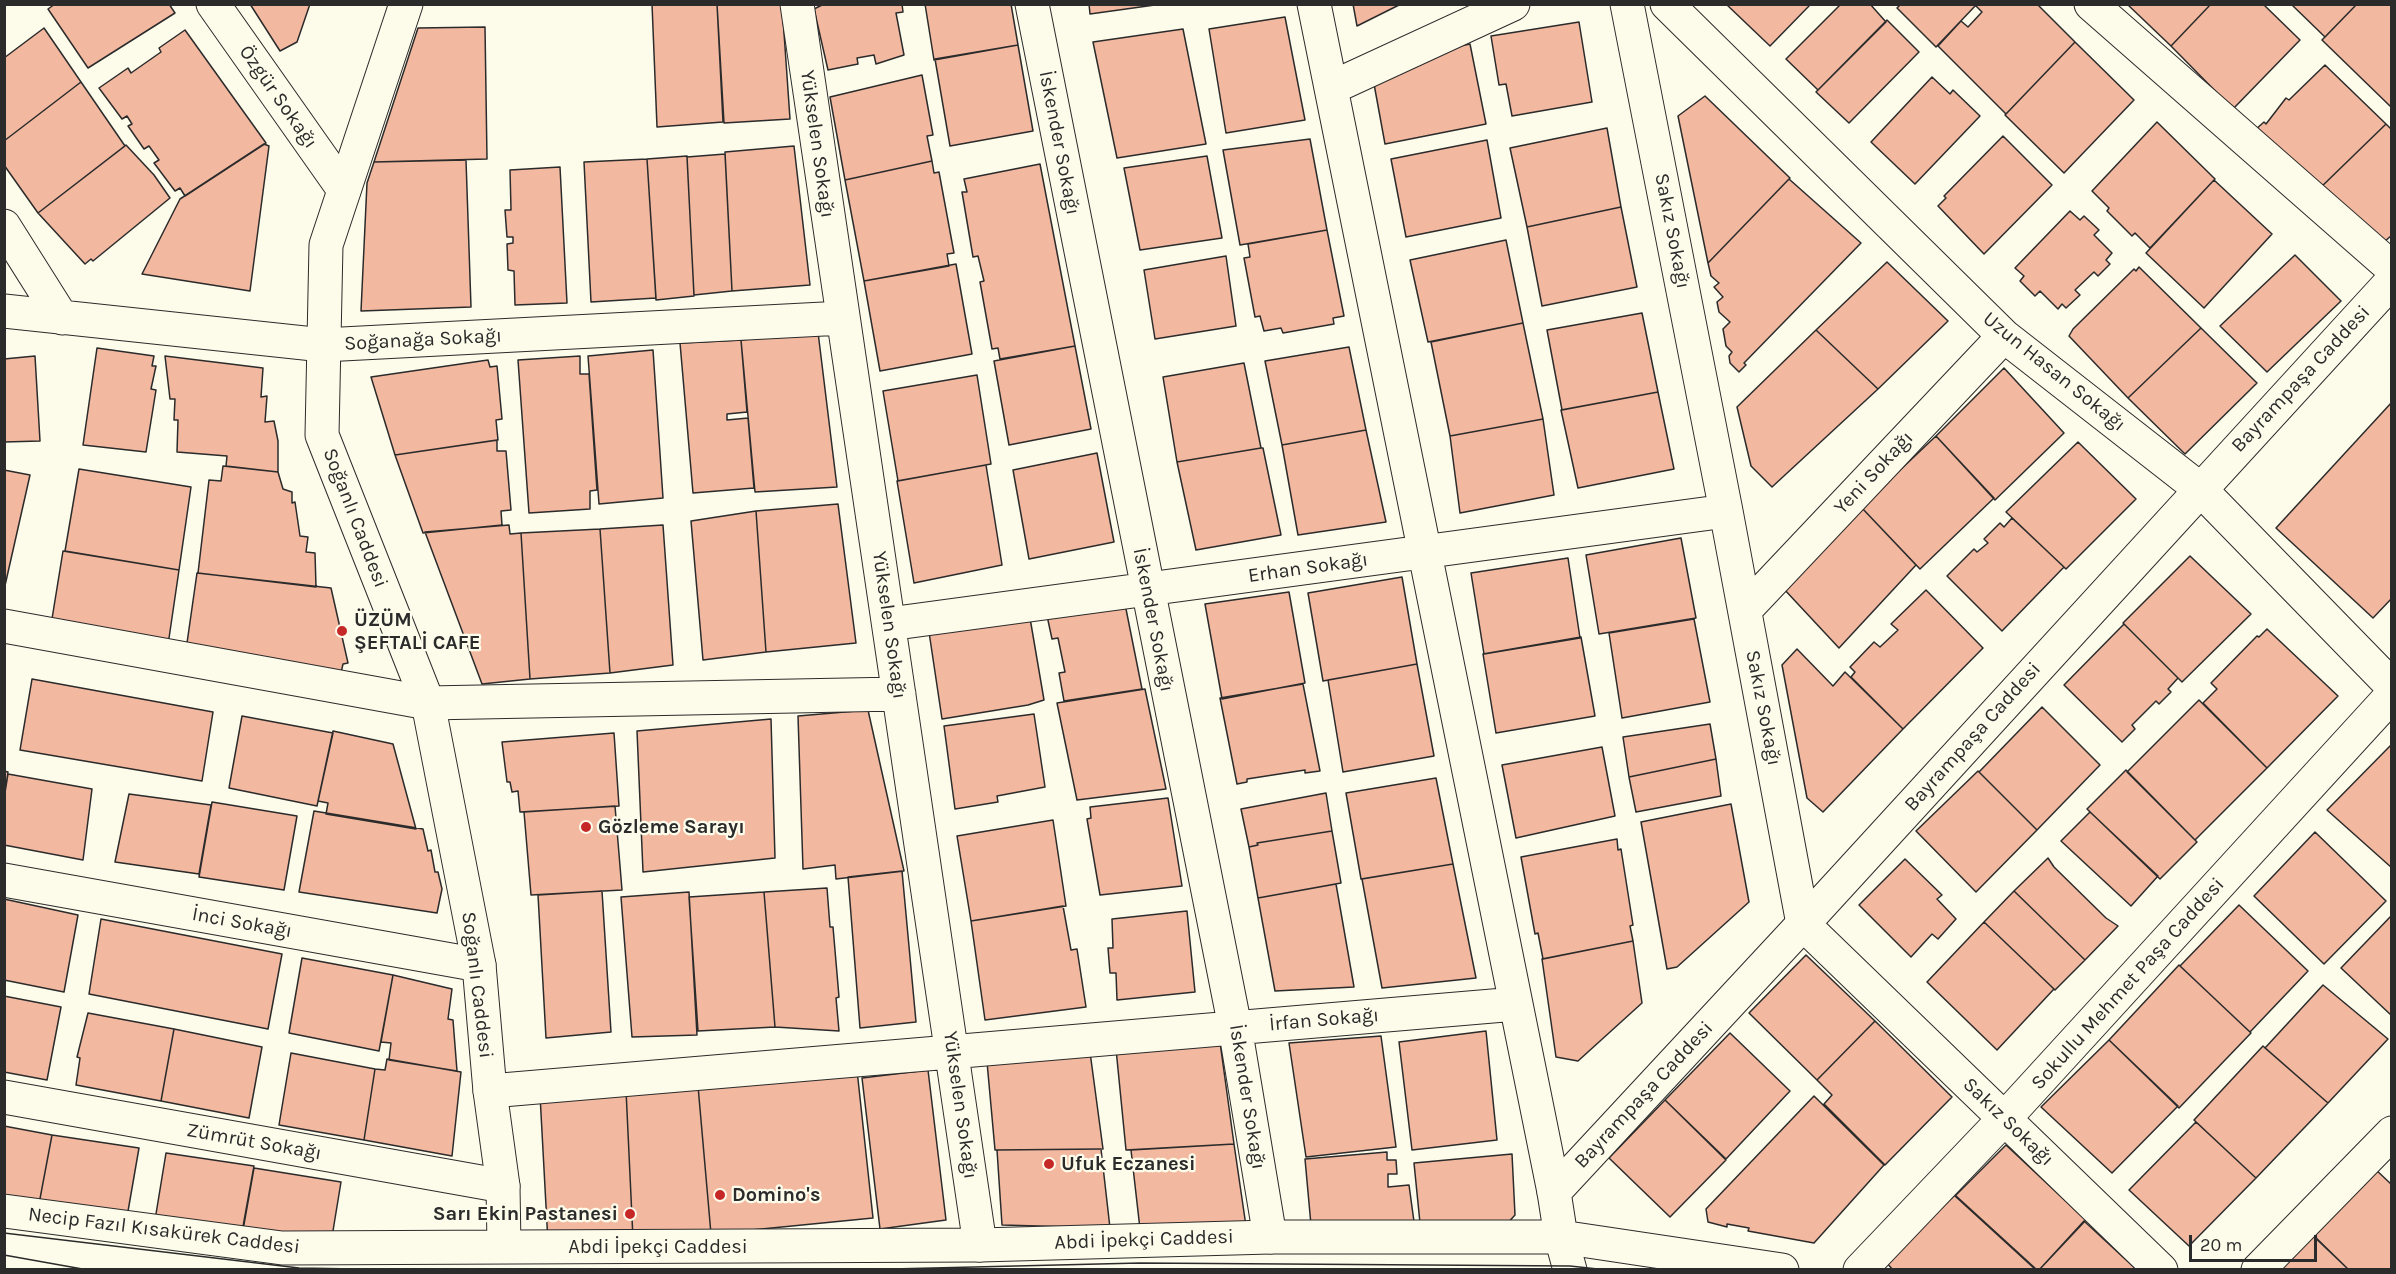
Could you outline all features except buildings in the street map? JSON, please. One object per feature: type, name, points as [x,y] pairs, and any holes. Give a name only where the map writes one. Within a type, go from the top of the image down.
[{"type":"street","name":"Özgür Sokağı","points":[[213,4],[344,190]]},
{"type":"street","name":"Soğanlı Caddesi","points":[[406,4],[326,245],[322,435],[428,703],[479,965],[490,1091],[503,1186],[504,1246]]},
{"type":"street","name":"Yükselen Sokağı","points":[[796,4],[980,1245]]},
{"type":"street","name":"İskender Sokağı","points":[[1032,4],[1235,1027],[1270,1237]]},
{"type":"street","points":[[1314,4],[1554,1192],[1561,1237],[1570,1269]]},
{"type":"street","points":[[1331,88],[1513,4]]},
{"type":"street","name":"Sakız Sokağı","points":[[1627,4],[1745,610],[1803,924],[2162,1269]]},
{"type":"street","name":"Uzun Hasan Sokağı","points":[[1666,4],[2004,336],[2200,489],[2391,686]]},
{"type":"street","points":[[2091,4],[2391,268]]},
{"type":"street","points":[[4,226],[62,318]]},
{"type":"street","name":"Bayrampaşa Caddesi","points":[[1554,1192],[1803,924],[2391,281]]},
{"type":"street","name":"Soğanağa Sokağı","points":[[4,311],[323,345],[843,318]]},
{"type":"street","name":"Yeni Sokağı","points":[[1745,610],[2004,336]]},
{"type":"street","name":"Erhan Sokağı","points":[[889,624],[1726,511]]},
{"type":"street","points":[[4,626],[428,703],[899,694]]},
{"type":"street","name":"Sokullu Mehmet Paşa Caddesi","points":[[1860,1269],[2005,1118],[2391,695]]},
{"type":"street","name":"İnci Sokağı","points":[[4,880],[479,965]]},
{"type":"street","name":"İrfan Sokağı","points":[[490,1091],[1516,1004]]},
{"type":"street","name":"Zümrüt Sokağı","points":[[4,1097],[503,1186]]},
{"type":"street","points":[[2258,1269],[2391,1132]]},
{"type":"street","name":"Necip Fazıl Kısakürek Caddesi","points":[[4,1211],[282,1248],[504,1246]]},
{"type":"street","name":"Abdi İpekçi Caddesi","points":[[504,1246],[651,1248],[980,1245],[1270,1237],[1561,1237],[1782,1269]]},
{"type":"tram line","points":[[4,1233],[299,1268],[412,1270]]},
{"type":"tram line","points":[[4,1255],[88,1270]]},
{"type":"tram line","points":[[850,1270],[1140,1263],[1570,1266],[1607,1270]]},
{"type":"place","name":"ÜZÜM ŞEFTALİ CAFE","points":[[342,631]]},
{"type":"place","name":"Gözleme Sarayı","points":[[586,827]]},
{"type":"place","name":"Ufuk Eczanesi","points":[[1049,1164]]},
{"type":"place","name":"Domino's","points":[[720,1195]]},
{"type":"place","name":"Sarı Ekin Pastanesi","points":[[630,1214]]}]
